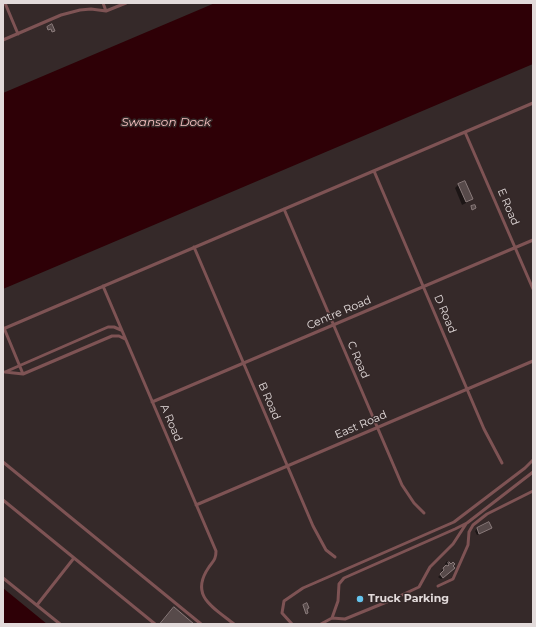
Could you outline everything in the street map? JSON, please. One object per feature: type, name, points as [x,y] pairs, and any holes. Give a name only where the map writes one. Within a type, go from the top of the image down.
[{"type":"lane","points":[[5,3],[18,34]]},
{"type":"lane","points":[[103,3],[106,11]]},
{"type":"lane","points":[[3,40],[62,15],[80,10],[91,9],[106,11],[126,3]]},
{"type":"lane","points":[[23,374],[4,328],[533,103]]},
{"type":"lane","name":"E Road","points":[[465,132],[533,289]]},
{"type":"lane","name":"D Road","points":[[374,171],[484,429],[502,463]]},
{"type":"lane","name":"C Road","points":[[284,209],[402,485],[414,503],[424,513]]},
{"type":"lane","name":"Centre Road","points":[[152,402],[533,240]]},
{"type":"lane","name":"B Road","points":[[194,248],[319,539],[326,550],[335,557]]},
{"type":"lane","name":"A Road","points":[[103,286],[216,551],[214,562],[210,565],[203,576],[200,586],[203,596],[213,607],[234,624]]},
{"type":"lane","points":[[4,372],[108,327],[114,327],[122,331]]},
{"type":"lane","points":[[4,372],[23,374],[112,336],[121,336],[126,340]]},
{"type":"lane","name":"East Road","points":[[196,505],[533,362]]},
{"type":"lane","points":[[292,624],[282,613],[284,601],[294,593],[337,572],[454,522],[525,468],[533,460]]},
{"type":"lane","points":[[3,462],[201,624]]},
{"type":"lane","points":[[332,618],[338,601],[339,584],[344,578],[466,523],[533,472]]},
{"type":"lane","points":[[438,586],[453,579],[468,544],[473,525],[487,514],[533,491]]},
{"type":"lane","points":[[3,500],[155,624]]},
{"type":"lane","points":[[321,624],[332,618],[345,619],[419,587],[430,567],[454,544],[466,523]]},
{"type":"lane","points":[[37,605],[74,558]]},
{"type":"lane","points":[[3,578],[60,624]]},
{"type":"water","name":"Swanson Dock","points":[[215,3],[533,3],[533,64],[3,289],[3,93]]},
{"type":"water","points":[[3,588],[47,624],[3,624]]},
{"type":"building","points":[[52,24],[55,31],[52,32],[51,29],[48,30],[47,27]]},
{"type":"building","points":[[465,181],[473,199],[466,202],[458,184]]},
{"type":"building","points":[[475,205],[476,208],[472,210],[471,206]]},
{"type":"building","points":[[489,522],[492,528],[479,534],[477,528]]},
{"type":"building","points":[[449,562],[451,564],[453,562],[455,564],[453,566],[455,568],[443,578],[440,574],[446,565],[449,565]]},
{"type":"building","points":[[307,603],[309,608],[307,609],[308,613],[306,614],[303,605]]},
{"type":"building","points":[[174,607],[194,624],[160,624]]},
{"type":"place","name":"Truck Parking","points":[[360,599]]}]
